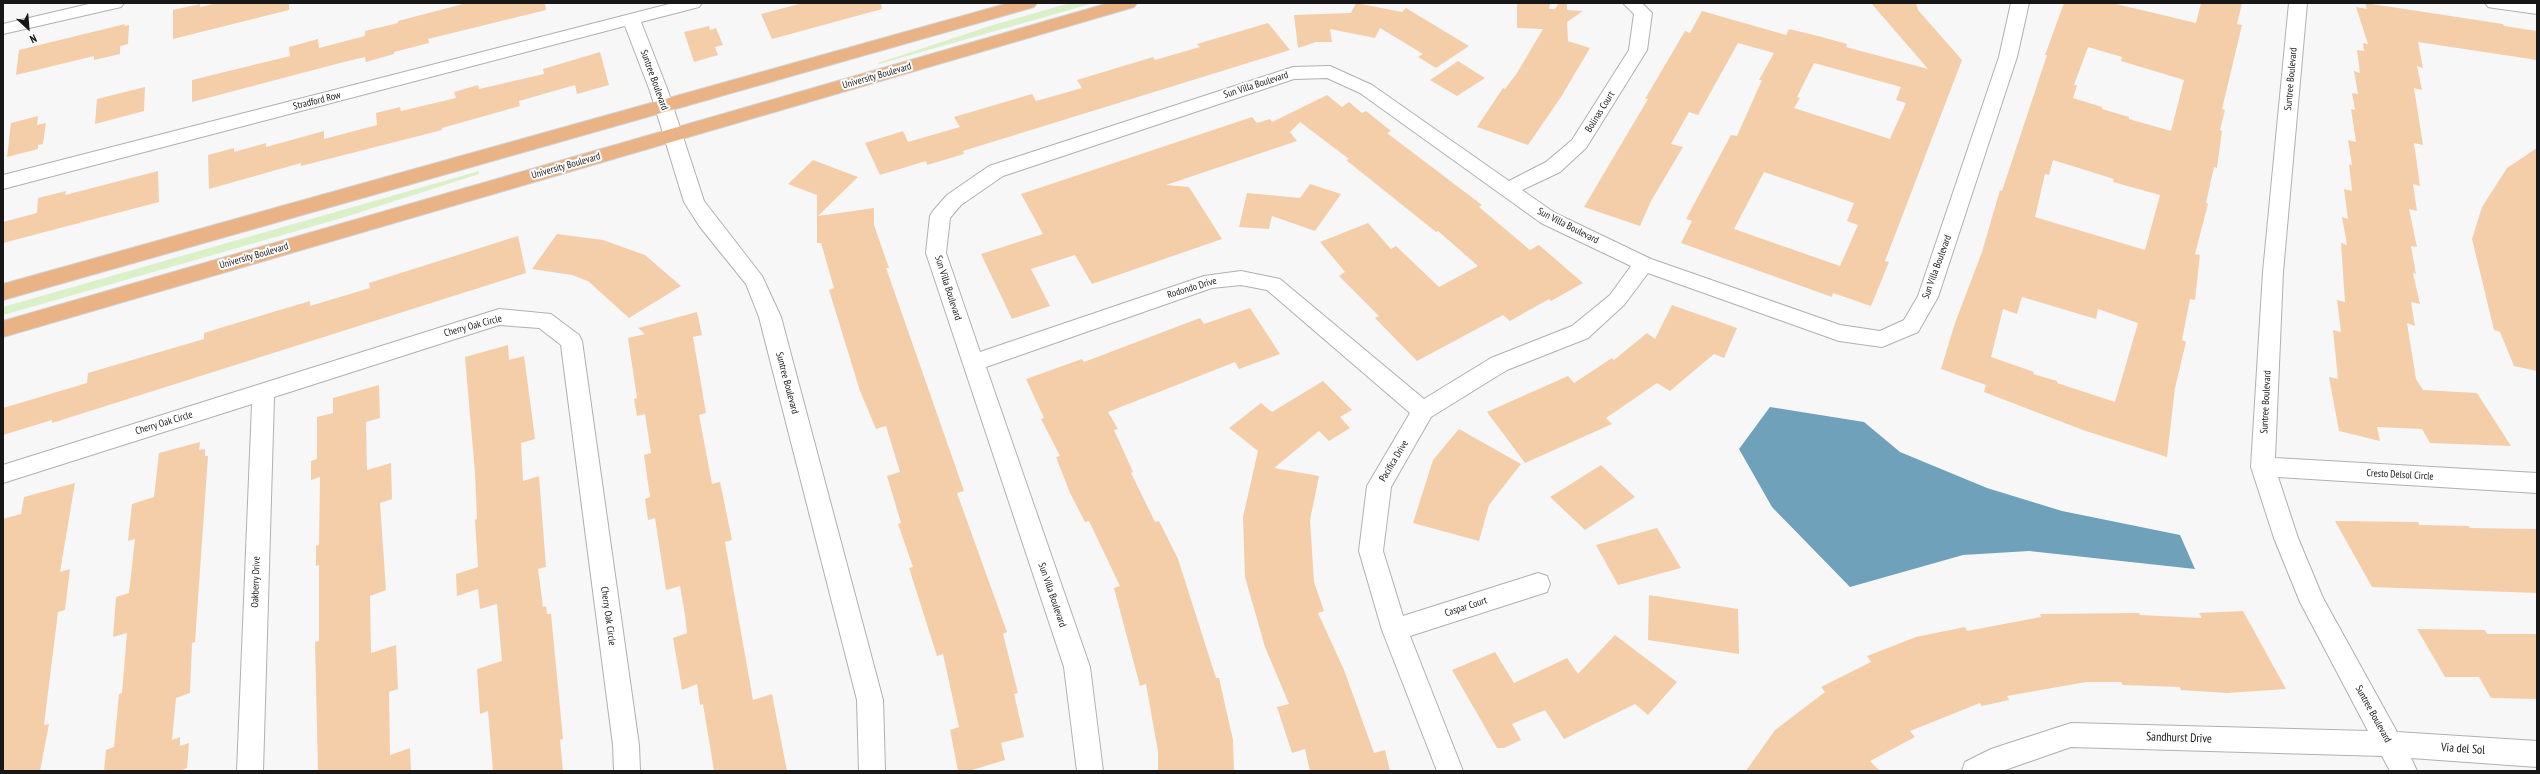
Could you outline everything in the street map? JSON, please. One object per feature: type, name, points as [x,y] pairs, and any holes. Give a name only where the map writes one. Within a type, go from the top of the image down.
[{"type":"main road","points":[[3,292],[1028,3]]},
{"type":"main road","name":"University Boulevard","points":[[3,329],[1128,3]]},
{"type":"street","points":[[3,29],[115,3]]},
{"type":"street","name":"Stradford Row","points":[[3,182],[632,21],[693,3]]},
{"type":"street","name":"Bolinas Court","points":[[1506,190],[1553,167],[1579,144],[1638,50],[1643,13],[1632,3]]},
{"type":"street","name":"Sun Villa Boulevard","points":[[1090,771],[1077,667],[936,253],[940,216],[954,200],[996,171],[1294,73],[1330,72],[1366,89],[1506,190],[1548,218],[1644,264],[1839,333],[1882,339],[1911,326],[1928,297],[2008,57],[2020,3]]},
{"type":"street","name":"Suntree Boulevard","points":[[2298,3],[2273,272],[2263,467],[2286,538],[2312,602],[2404,771]]},
{"type":"street","points":[[2494,3],[2537,9]]},
{"type":"street","name":"Suntree Boulevard","points":[[632,21],[673,135],[677,154],[694,202],[707,222],[755,281],[770,317],[870,700],[872,771]]},
{"type":"street","name":"Pacifica Drive","points":[[1450,771],[1395,630],[1371,551],[1379,486],[1423,411],[1499,364],[1580,332],[1617,300],[1644,264]]},
{"type":"street","name":"Rodondo Drive","points":[[973,363],[1211,281],[1241,278],[1273,284],[1423,411]]},
{"type":"street","name":"Cherry Oak Circle","points":[[3,474],[263,393],[499,317],[544,320],[571,341],[626,745],[627,771]]},
{"type":"street","name":"Oakberry Drive","points":[[250,771],[263,393]]},
{"type":"street","name":"Cresto Delsol Circle","points":[[2263,467],[2537,483]]},
{"type":"street","name":"Caspar Court","points":[[1395,630],[1538,584]]},
{"type":"street","name":"Sandhurst Drive","points":[[1975,771],[2000,758],[2071,735],[2389,744]]},
{"type":"street","name":"Via del Sol","points":[[2389,744],[2537,754]]},
{"type":"green space","points":[[1070,3],[1094,3],[879,64],[878,63],[990,26]]},
{"type":"green space","points":[[479,171],[479,174],[342,218],[3,315],[3,307]]},
{"type":"water","points":[[1770,407],[1864,422],[1900,452],[1987,488],[2062,511],[2180,535],[2195,569],[2029,551],[1963,555],[1850,587],[1772,507],[1739,449]]},
{"type":"building","points":[[218,3],[289,3],[289,10],[173,39],[173,10],[200,4],[200,7]]},
{"type":"building","points":[[467,3],[545,3],[546,10],[428,39],[429,43],[394,52],[394,54],[366,62],[365,57],[192,102],[192,80],[290,56],[289,47],[318,39],[319,48],[365,36],[365,31]]},
{"type":"building","points":[[803,3],[881,3],[882,9],[772,39],[761,14]]},
{"type":"building","points":[[1356,3],[1402,12],[1406,8],[1469,46],[1436,68],[1418,57],[1423,54],[1380,28],[1375,38],[1330,29],[1332,42],[1316,42],[1298,48],[1294,15],[1351,13]]},
{"type":"building","points":[[1517,3],[1550,3],[1549,9],[1555,9],[1559,3],[1567,3],[1567,10],[1583,11],[1567,22],[1568,41],[1590,48],[1561,97],[1528,145],[1477,127],[1503,88],[1505,89],[1517,73],[1543,29],[1517,28]]},
{"type":"building","points":[[1871,3],[1916,3],[1918,10],[1962,60],[1885,261],[1889,262],[1871,306],[1833,293],[1832,297],[1681,243],[1692,221],[1686,219],[1731,135],[1737,136],[1762,80],[1759,80],[1774,53],[1738,43],[1698,115],[1689,112],[1671,144],[1683,147],[1651,201],[1640,226],[1584,207],[1648,99],[1645,99],[1685,31],[1690,33],[1702,11],[1786,35],[1789,29],[1818,36],[1847,44],[1846,47],[1928,69]],"holes":[[[1814,63],[1901,87],[1896,100],[1906,103],[1890,139],[1794,108],[1800,98],[1797,97]],[[1764,172],[1854,203],[1847,221],[1858,225],[1840,266],[1734,229]]]},
{"type":"building","points":[[2064,3],[2112,3],[2196,23],[2201,3],[2242,3],[2237,24],[2242,25],[2222,109],[2225,110],[2220,130],[2222,131],[2217,168],[2214,167],[2206,203],[2208,204],[2195,254],[2200,255],[2195,300],[2190,299],[2182,340],[2186,342],[2175,388],[2167,457],[2083,430],[1984,392],[1986,385],[1941,369],[1955,323],[1982,252],[2000,190],[2002,191],[2047,55],[2045,55]],"holes":[[[2088,47],[2122,57],[2121,61],[2184,80],[2171,131],[2129,119],[2129,117],[2073,98],[2077,85],[2074,85]],[[2053,160],[2114,179],[2113,182],[2160,195],[2145,250],[2035,217],[2045,174],[2049,175]],[[2022,297],[2096,319],[2098,309],[2138,323],[2115,402],[2057,383],[2057,381],[2033,374],[2034,372],[1991,357],[2003,309],[2017,314]]]},
{"type":"building","points":[[2365,3],[2503,24],[2504,26],[2537,31],[2537,60],[2418,42],[2423,68],[2417,66],[2422,90],[2414,88],[2423,145],[2414,143],[2420,186],[2413,184],[2417,211],[2409,209],[2417,247],[2411,246],[2416,274],[2413,273],[2420,304],[2411,302],[2415,326],[2407,323],[2416,379],[2423,390],[2477,393],[2511,446],[2430,443],[2422,429],[2377,427],[2380,441],[2339,431],[2329,377],[2338,379],[2333,330],[2341,332],[2337,300],[2345,302],[2341,243],[2347,245],[2342,217],[2348,219],[2344,189],[2352,191],[2349,164],[2352,165],[2348,140],[2356,142],[2351,109],[2355,110],[2352,93],[2358,94],[2354,71],[2360,73],[2357,50],[2364,51],[2363,43],[2368,44],[2356,7],[2367,9]]},
{"type":"building","points":[[1268,23],[1290,50],[963,151],[964,154],[927,165],[926,161],[880,175],[865,143],[903,131],[908,142],[960,127],[954,117],[1032,94],[1036,101],[1082,88],[1077,80],[1153,57],[1155,60],[1200,47],[1197,44]]},
{"type":"building","points":[[125,24],[124,26],[129,25],[128,44],[120,46],[120,54],[94,60],[94,56],[16,75],[19,50]]},
{"type":"building","points":[[709,26],[710,30],[716,28],[723,45],[715,47],[718,55],[694,62],[684,32]]},
{"type":"building","points":[[600,52],[609,85],[577,94],[575,85],[519,101],[520,106],[442,128],[442,130],[301,166],[301,163],[209,189],[208,155],[234,148],[234,152],[266,143],[266,147],[324,131],[324,139],[377,125],[376,113],[400,107],[401,111],[456,98],[454,92],[478,85],[479,89],[544,74],[543,69]]},
{"type":"building","points":[[1458,61],[1485,78],[1457,96],[1430,80]]},
{"type":"building","points":[[145,87],[144,111],[95,124],[97,99]]},
{"type":"building","points":[[1327,95],[1342,107],[1349,102],[1362,113],[1366,111],[1391,131],[1387,133],[1482,205],[1479,207],[1530,250],[1539,245],[1583,283],[1551,301],[1549,299],[1510,321],[1503,315],[1417,361],[1375,318],[1379,316],[1339,276],[1345,272],[1320,242],[1368,223],[1391,249],[1396,246],[1439,287],[1478,266],[1438,231],[1436,232],[1346,160],[1349,159],[1300,122],[1290,132],[1297,141],[1166,185],[1189,187],[1222,239],[1092,284],[1075,255],[1031,269],[1050,306],[1012,319],[981,254],[1043,234],[1021,194],[1252,117],[1257,123],[1270,119],[1272,122]]},
{"type":"building","points":[[38,116],[37,125],[46,123],[43,144],[38,145],[38,149],[7,157],[11,123]]},
{"type":"building","points":[[2537,148],[2537,371],[2514,366],[2500,332],[2494,330],[2472,239],[2482,207],[2507,168]]},
{"type":"building","points":[[813,160],[858,177],[818,216],[874,208],[874,225],[889,268],[886,268],[964,491],[957,493],[1007,632],[1003,634],[1018,693],[1014,694],[1024,737],[1001,743],[1005,760],[969,771],[958,771],[950,730],[959,727],[943,654],[937,656],[909,568],[913,567],[898,524],[901,523],[887,476],[900,472],[886,426],[876,429],[860,391],[829,290],[834,288],[821,243],[817,243],[817,195],[788,184]]},
{"type":"building","points":[[158,171],[159,202],[3,243],[3,222],[37,213],[38,198],[66,191],[65,195]]},
{"type":"building","points":[[1310,184],[1341,194],[1315,231],[1272,216],[1269,229],[1239,227],[1247,193],[1300,198]]},
{"type":"building","points":[[557,234],[603,240],[645,255],[681,286],[629,318],[588,281],[572,275],[532,269]]},
{"type":"building","points":[[518,236],[526,273],[52,423],[52,420],[3,435],[3,408],[87,383],[88,373],[204,339],[204,333],[263,315],[310,301],[310,306],[370,288],[369,283]]},
{"type":"building","points":[[1672,305],[1737,328],[1724,358],[1714,354],[1670,391],[1657,383],[1606,418],[1612,424],[1525,463],[1487,412],[1568,376],[1574,383],[1612,358],[1614,360],[1647,333],[1655,339]]},
{"type":"building","points":[[1250,308],[1280,354],[1239,369],[1235,362],[1108,412],[1118,429],[1114,430],[1133,472],[1131,473],[1155,522],[1159,521],[1178,559],[1216,678],[1219,678],[1233,740],[1234,771],[1158,771],[1158,752],[1146,684],[1140,686],[1114,588],[1120,586],[1089,521],[1085,522],[1070,493],[1056,457],[1060,456],[1041,419],[1044,418],[1026,379],[1082,359],[1084,362],[1200,318],[1204,324]]},
{"type":"building","points":[[697,312],[702,335],[693,337],[706,413],[699,415],[712,484],[720,482],[732,540],[725,542],[753,700],[772,694],[787,771],[714,771],[703,704],[700,705],[697,684],[682,690],[673,638],[687,633],[680,586],[666,590],[655,518],[648,520],[645,499],[650,497],[644,455],[651,453],[645,414],[637,416],[634,399],[637,398],[628,338],[645,334],[638,328]]},
{"type":"building","points":[[508,345],[509,360],[524,356],[535,439],[521,443],[523,481],[539,476],[546,567],[538,569],[543,607],[546,606],[547,614],[551,614],[563,739],[560,740],[563,771],[493,771],[488,711],[480,714],[477,669],[502,661],[497,604],[480,609],[478,589],[457,596],[456,574],[478,567],[475,520],[477,519],[475,473],[465,357]]},
{"type":"building","points":[[1323,381],[1352,410],[1340,417],[1350,428],[1329,441],[1319,431],[1274,468],[1319,476],[1310,520],[1314,582],[1324,611],[1318,613],[1344,670],[1374,753],[1385,750],[1390,771],[1310,771],[1305,749],[1292,753],[1277,707],[1289,704],[1265,647],[1245,577],[1243,517],[1258,451],[1229,428],[1261,403],[1272,412]]},
{"type":"building","points":[[379,385],[380,418],[366,422],[367,470],[391,463],[392,499],[380,503],[386,590],[370,596],[371,653],[396,645],[398,689],[389,692],[390,755],[410,748],[411,771],[318,771],[315,642],[319,641],[319,565],[316,566],[316,546],[319,545],[320,477],[311,480],[311,461],[317,459],[317,417],[333,413],[333,398]]},
{"type":"building","points":[[1459,429],[1521,464],[1489,505],[1479,541],[1413,523],[1433,460]]},
{"type":"building","points":[[200,442],[199,450],[205,449],[205,456],[208,456],[195,642],[192,643],[190,693],[176,698],[172,740],[180,737],[180,746],[189,743],[187,768],[180,771],[104,771],[106,750],[114,747],[119,694],[122,693],[127,633],[113,637],[116,597],[129,593],[135,539],[128,541],[132,504],[154,497],[159,453]]},
{"type":"building","points":[[1601,465],[1635,497],[1585,530],[1550,497]]},
{"type":"building","points":[[75,483],[60,572],[70,569],[65,610],[58,612],[44,725],[49,724],[40,771],[3,771],[3,519],[21,514],[24,497]]},
{"type":"building","points":[[2335,521],[2418,522],[2419,525],[2469,526],[2470,528],[2537,529],[2537,593],[2372,587]]},
{"type":"building","points":[[1657,528],[1681,568],[1618,585],[1596,545]]},
{"type":"building","points":[[1649,595],[1738,609],[1739,654],[1648,640]]},
{"type":"building","points":[[2243,611],[2286,689],[2227,693],[2181,690],[2180,687],[2123,685],[2121,682],[2086,682],[2007,696],[2009,700],[1982,706],[1980,703],[1910,731],[1915,737],[1870,761],[1880,771],[1746,771],[1775,730],[1825,692],[1821,687],[1871,662],[1867,656],[1916,637],[1965,627],[1967,631],[2041,617],[2040,614],[2139,613],[2140,615],[2202,618],[2199,613]]},
{"type":"building","points":[[2417,629],[2485,630],[2487,634],[2537,634],[2537,699],[2491,698],[2479,677],[2445,677]]},
{"type":"building","points":[[1615,635],[1677,682],[1648,715],[1635,704],[1564,739],[1545,710],[1512,724],[1521,740],[1504,748],[1497,748],[1452,670],[1495,652],[1514,683],[1567,658],[1578,674]]}]
